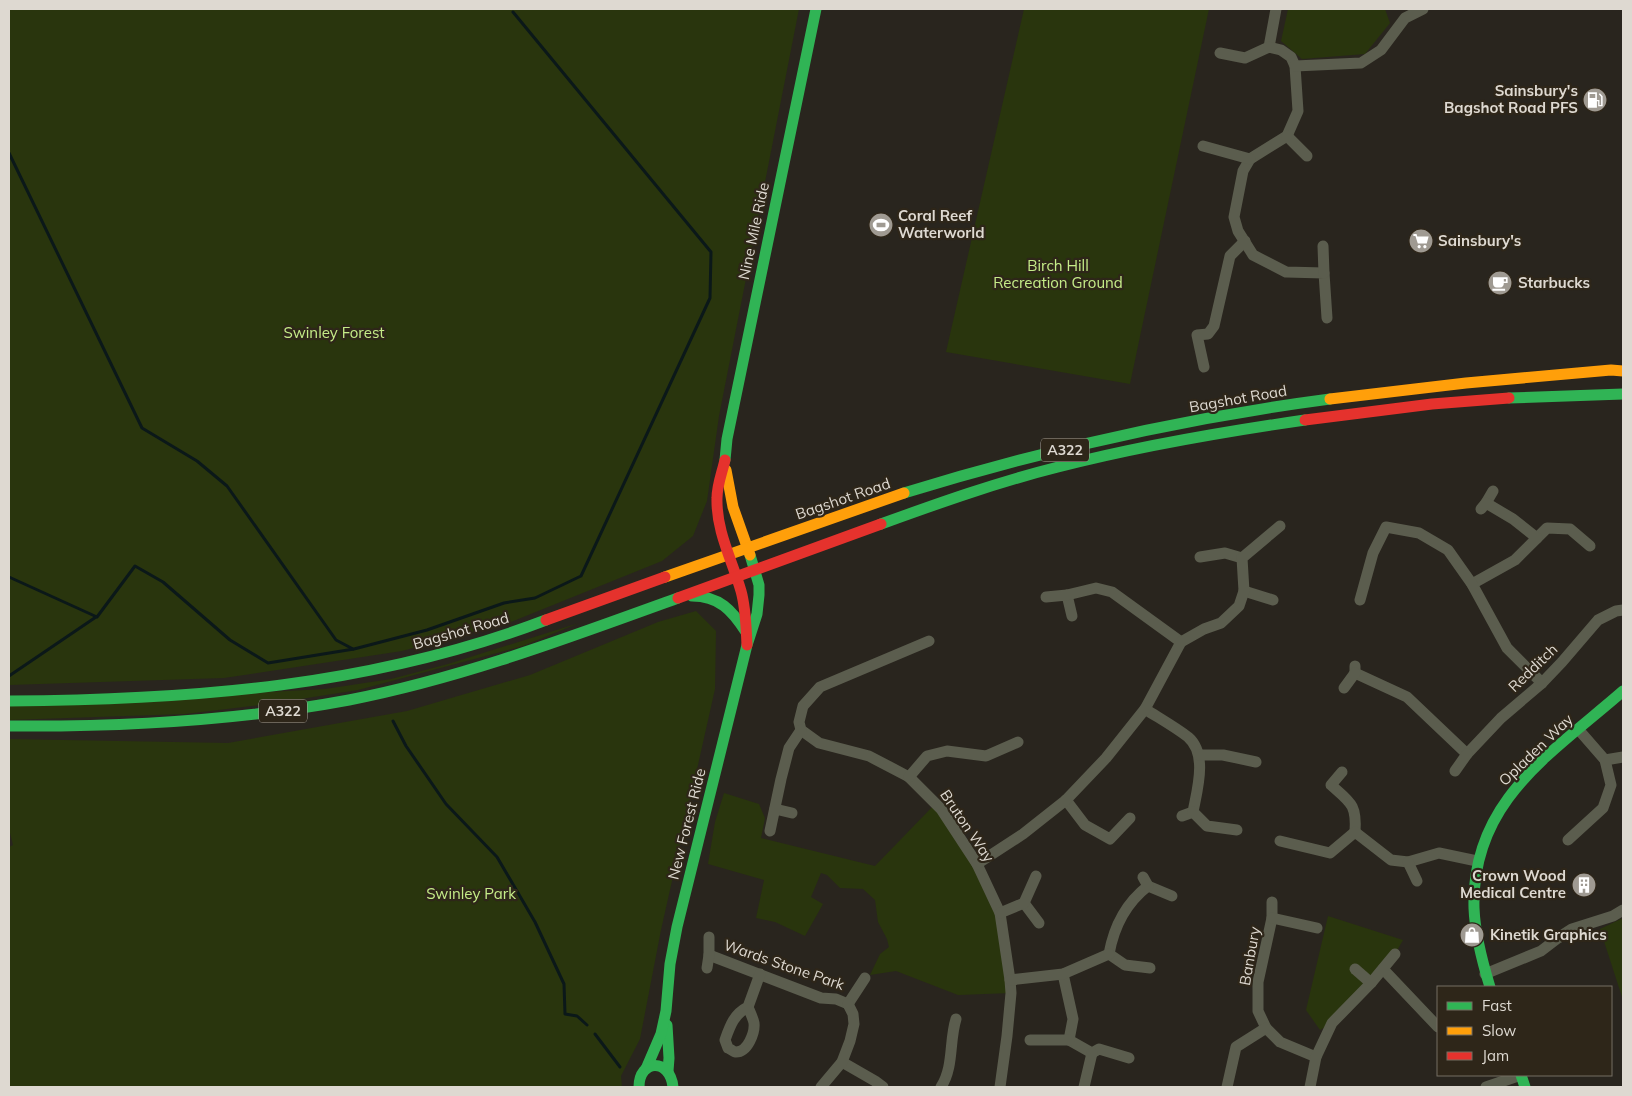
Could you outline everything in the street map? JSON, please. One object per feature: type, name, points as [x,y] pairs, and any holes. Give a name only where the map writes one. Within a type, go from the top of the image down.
[{"type":"main road","name":"Nine Mile Ride","points":[[731,564],[719,520],[717,498],[719,482],[816,9]]},
{"type":"main road","name":"A322","points":[[1617,370],[1623,366]]},
{"type":"main road","name":"Bagshot Road","points":[[9,726],[151,725],[234,718],[279,712],[398,690],[488,664],[685,596],[731,564],[747,548],[819,522],[939,483],[1043,455],[1179,424],[1316,401],[1403,390],[1617,370]]},
{"type":"main road","name":"Bagshot Road","points":[[9,701],[156,699],[296,684],[392,666],[491,640],[731,564],[754,566],[936,504],[1042,471],[1140,448],[1317,417],[1419,405],[1494,398],[1622,395]]},
{"type":"main road","name":"Nine Mile Ride","points":[[725,460],[733,507],[754,566]]},
{"type":"main road","points":[[689,582],[740,560],[754,566]]},
{"type":"main road","name":"New Forest Ride","points":[[731,564],[745,608],[747,646]]},
{"type":"main road","name":"New Forest Ride","points":[[639,1087],[638,1080],[646,1069],[661,1034],[666,1011],[670,964],[677,927],[747,646],[757,614],[759,596],[754,566]]},
{"type":"main road","points":[[685,596],[698,595],[710,597],[721,602],[738,618],[747,633]]},
{"type":"main road","points":[[491,640],[523,636],[589,616]]},
{"type":"main road","name":"Opladen Way","points":[[1490,986],[1476,940],[1473,905],[1474,878],[1483,840],[1491,823],[1512,792],[1545,758],[1623,691]]},
{"type":"main road","name":"New Forest Ride","points":[[666,1011],[668,1071],[673,1080],[674,1087]]},
{"type":"main road","points":[[646,1069],[659,1066],[668,1071]]},
{"type":"street","points":[[1269,47],[1276,9]]},
{"type":"street","points":[[1295,66],[1361,63],[1381,50],[1405,18],[1423,9]]},
{"type":"street","points":[[1220,53],[1245,58],[1269,47],[1281,50],[1291,57],[1295,66],[1298,111],[1287,136],[1250,159],[1243,171],[1234,217],[1238,231],[1253,254],[1286,272],[1324,273]]},
{"type":"street","points":[[1287,136],[1307,156]]},
{"type":"street","points":[[1203,146],[1250,159]]},
{"type":"street","points":[[1204,367],[1197,336],[1208,334],[1214,326],[1230,256],[1245,241]]},
{"type":"street","points":[[1323,246],[1327,318]]},
{"type":"street","points":[[1492,491],[1484,506],[1513,519],[1537,538]]},
{"type":"street","points":[[1242,558],[1280,526]]},
{"type":"street","points":[[1360,600],[1373,553],[1386,527],[1419,533],[1448,550],[1472,584],[1507,648],[1542,683]]},
{"type":"street","points":[[1472,584],[1516,560],[1547,528],[1570,529],[1590,546]]},
{"type":"street","points":[[1200,557],[1225,554],[1242,558]]},
{"type":"street","points":[[977,864],[1024,834],[1066,800],[1106,758],[1145,709],[1181,642],[1204,629],[1221,623],[1239,606],[1244,591],[1242,558]]},
{"type":"street","points":[[1046,597],[1066,595],[1096,588],[1112,592],[1181,642]]},
{"type":"street","points":[[1244,591],[1273,600]]},
{"type":"street","points":[[1066,595],[1072,616]]},
{"type":"street","name":"Redditch","points":[[1455,771],[1467,754],[1501,718],[1542,683],[1598,620],[1616,611],[1623,610]]},
{"type":"street","points":[[770,830],[789,748],[801,730],[799,722],[803,706],[820,686],[929,641]]},
{"type":"street","points":[[1344,688],[1355,669],[1407,697],[1467,754]]},
{"type":"street","points":[[1145,709],[1190,738],[1199,755],[1200,773],[1188,814],[1207,826],[1237,830]]},
{"type":"street","points":[[1568,840],[1602,808],[1611,785],[1605,760],[1578,728]]},
{"type":"street","name":"Bruton Way","points":[[801,730],[819,743],[869,756],[909,777],[941,809],[977,864],[1000,913],[1010,980],[1011,993],[1007,1036],[1000,1087]]},
{"type":"street","points":[[909,777],[927,756],[947,751],[986,756],[1018,742]]},
{"type":"street","points":[[1199,755],[1223,755],[1256,762]]},
{"type":"street","points":[[1605,760],[1623,757]]},
{"type":"street","points":[[1280,841],[1330,853],[1355,832],[1353,806],[1331,785],[1342,772]]},
{"type":"street","points":[[1066,800],[1085,825],[1110,840],[1130,818]]},
{"type":"street","points":[[775,809],[792,813]]},
{"type":"street","points":[[1355,832],[1391,860],[1408,862],[1439,853],[1477,861]]},
{"type":"street","points":[[1408,862],[1417,881]]},
{"type":"street","points":[[1000,913],[1024,903],[1036,876]]},
{"type":"street","points":[[1109,954],[1110,945],[1126,908],[1146,882],[1172,896]]},
{"type":"street","name":"Banbury","points":[[1266,1028],[1258,1011],[1258,982],[1272,918],[1272,902]]},
{"type":"street","points":[[1024,903],[1039,923]]},
{"type":"street","points":[[1485,974],[1541,951],[1572,929],[1613,916],[1623,910]]},
{"type":"street","name":"Banbury","points":[[1272,918],[1317,928]]},
{"type":"street","name":"Wards Stone Park","points":[[707,968],[709,937]]},
{"type":"street","points":[[1109,954],[1125,964],[1150,968]]},
{"type":"street","points":[[1010,980],[1063,974],[1109,954]]},
{"type":"street","points":[[1310,1087],[1316,1057],[1332,1023],[1371,983],[1395,954]]},
{"type":"street","name":"Wards Stone Park","points":[[709,955],[821,998],[836,999],[848,1004]]},
{"type":"street","points":[[1383,968],[1431,1024]]},
{"type":"street","points":[[1355,969],[1371,983]]},
{"type":"street","points":[[748,1007],[760,974]]},
{"type":"street","points":[[1063,974],[1073,1019],[1069,1040]]},
{"type":"street","points":[[821,1087],[842,1062],[854,1024],[853,1014],[848,1004],[866,978]]},
{"type":"street","points":[[941,1087],[945,1080],[951,1057],[952,1033],[956,1019]]},
{"type":"street","points":[[1227,1087],[1236,1047],[1266,1028],[1280,1042],[1316,1057]]},
{"type":"street","points":[[1030,1040],[1069,1040],[1092,1053]]},
{"type":"street","points":[[1084,1087],[1092,1053],[1099,1049],[1129,1058]]},
{"type":"street","points":[[842,1062],[875,1080],[883,1087]]},
{"type":"street","points":[[1486,1087],[1518,1076]]},
{"type":"green space","name":"Swinley Forest","points":[[9,9],[799,9],[719,416],[707,501],[693,536],[662,561],[511,622],[402,651],[224,678],[9,685]]},
{"type":"green space","name":"Birch Hill Recreation Ground","points":[[1024,9],[1209,9],[1130,384],[946,352]]},
{"type":"green space","points":[[1288,9],[1385,9],[1390,23],[1365,54],[1302,59],[1281,41]]},
{"type":"green space","name":"Swinley Park","points":[[696,611],[716,631],[715,689],[661,930],[640,1039],[621,1076],[622,1087],[9,1087],[9,847],[13,845],[9,829],[9,739],[228,743],[407,711],[530,675],[658,622]]},
{"type":"green space","points":[[579,623],[523,646],[358,690],[269,704],[185,714],[9,720],[9,706],[325,689],[391,679],[448,664]]},
{"type":"green space","points":[[724,793],[759,804],[765,818],[761,838],[875,866],[936,803],[1000,913],[1011,993],[958,995],[896,971],[870,975],[880,954],[889,947],[878,922],[875,900],[863,889],[840,888],[827,875],[821,873],[811,897],[823,904],[805,936],[775,922],[756,918],[764,880],[708,864],[715,822]]},
{"type":"green space","points":[[1328,916],[1403,940],[1395,954],[1332,1023],[1320,1030],[1306,1010]]},
{"type":"green space","points":[[1623,918],[1623,1000],[1600,929]]},
{"type":"waterway","points":[[9,577],[97,617],[135,566],[163,582],[230,640],[268,663],[354,649],[427,630],[504,603],[535,598],[581,576],[710,298],[711,252],[513,12]]},
{"type":"waterway","points":[[9,153],[142,428],[197,461],[227,486],[336,640],[353,649]]},
{"type":"waterway","points":[[9,676],[96,617]]},
{"type":"waterway","points":[[393,721],[406,746],[446,804],[497,857],[535,922],[564,984],[565,1014],[577,1016],[587,1025]]},
{"type":"waterway","points":[[595,1034],[620,1067]]},
{"type":"traffic: fast","points":[[725,460],[727,439],[816,9]]},
{"type":"traffic: fast","points":[[1509,398],[1623,394]]},
{"type":"traffic: fast","points":[[904,493],[956,477],[1115,437],[1222,416],[1330,399]]},
{"type":"traffic: fast","points":[[881,524],[991,486],[1088,459],[1181,440],[1305,420]]},
{"type":"traffic: fast","points":[[646,1069],[661,1034],[666,1011],[670,964],[677,927],[747,645],[757,614],[759,585],[750,555]]},
{"type":"traffic: fast","points":[[692,596],[710,599],[724,606],[746,632]]},
{"type":"traffic: fast","points":[[9,726],[137,724],[222,718],[349,700],[391,691],[474,668],[556,642],[678,598]]},
{"type":"traffic: fast","points":[[9,701],[146,697],[282,685],[349,674],[415,660],[481,642],[546,620]]},
{"type":"traffic: fast","points":[[1490,986],[1479,948],[1474,908],[1477,871],[1486,838],[1501,809],[1520,783],[1543,759],[1623,691]]},
{"type":"traffic: fast","points":[[667,1025],[668,1071]]},
{"type":"traffic: fast","points":[[639,1087],[640,1078],[644,1071],[649,1067],[655,1066],[661,1067],[666,1071],[671,1078],[673,1087]]},
{"type":"traffic: fast","points":[[1521,1076],[1525,1087]]},
{"type":"traffic: slow","points":[[1330,399],[1466,383],[1611,370],[1623,371]]},
{"type":"traffic: slow","points":[[726,470],[733,507],[750,555]]},
{"type":"traffic: slow","points":[[665,577],[904,493]]},
{"type":"traffic: jam","points":[[1305,420],[1432,404],[1509,398]]},
{"type":"traffic: jam","points":[[725,460],[718,488],[717,510],[725,545],[743,598],[747,645]]},
{"type":"traffic: jam","points":[[678,598],[881,524]]},
{"type":"traffic: jam","points":[[546,620],[665,577]]},
{"type":"place","name":"Sainsbury's Bagshot Road PFS","points":[[1595,100]]},
{"type":"place","name":"Coral Reef Waterworld","points":[[881,225]]},
{"type":"place","name":"Sainsbury's","points":[[1421,241]]},
{"type":"place","name":"Starbucks","points":[[1500,283]]},
{"type":"place","name":"Crown Wood Medical Centre","points":[[1584,885]]},
{"type":"place","name":"Kinetik Graphics","points":[[1472,935]]}]
